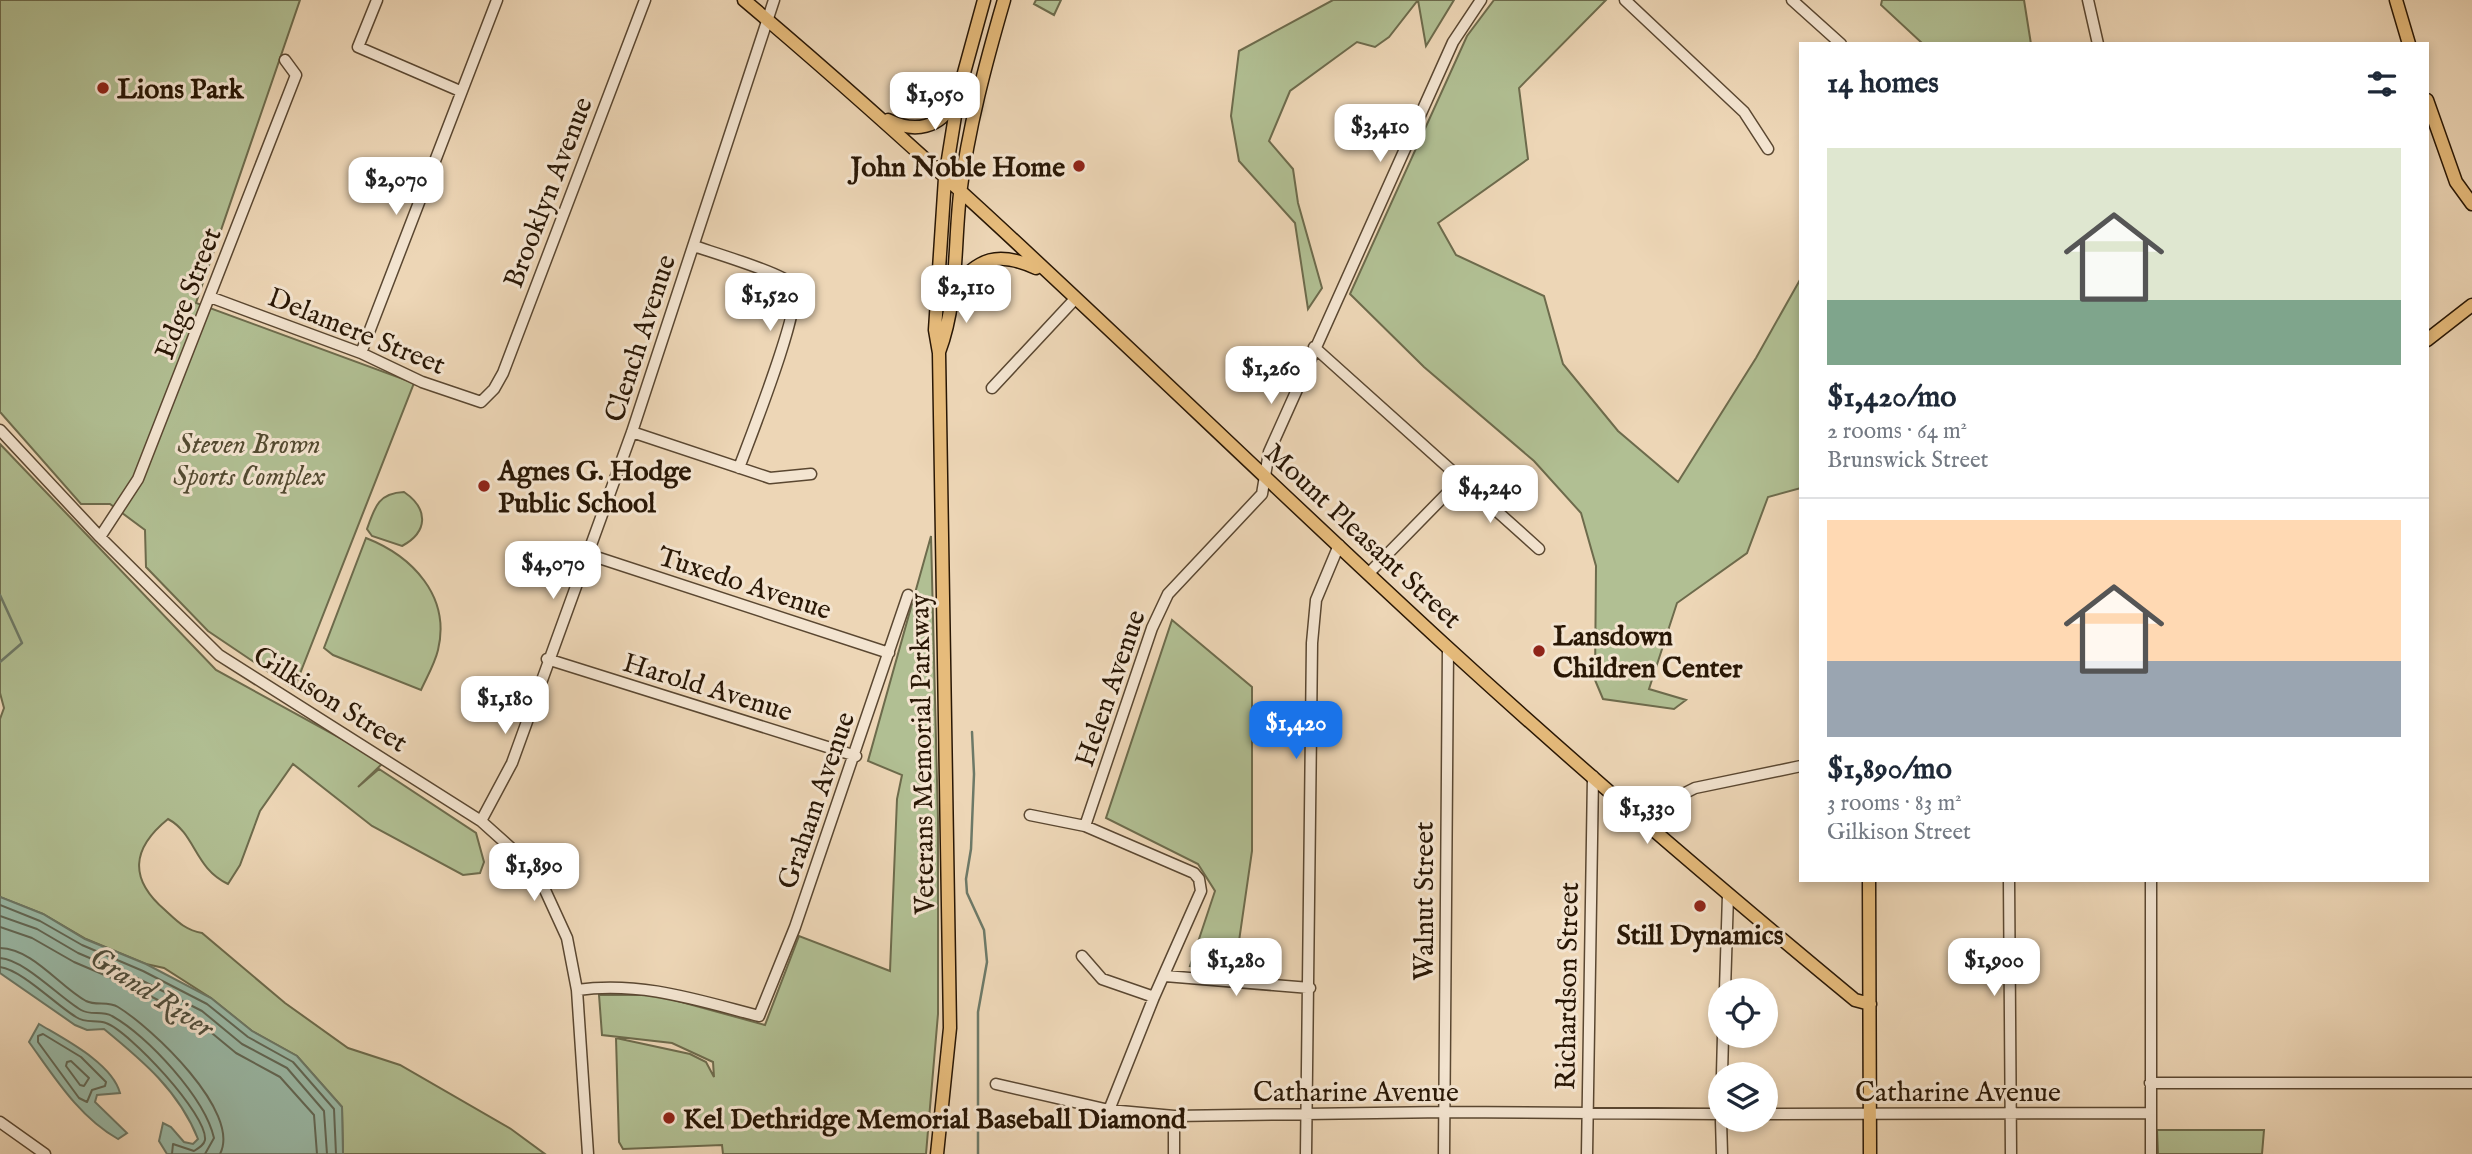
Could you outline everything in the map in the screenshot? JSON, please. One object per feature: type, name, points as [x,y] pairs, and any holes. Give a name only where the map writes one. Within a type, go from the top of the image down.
[{"type":"main road","name":"Mount Pleasant Street","points":[[744,0],[879,116],[1448,648],[1728,895],[1855,1000],[1870,1004]]},
{"type":"main road","name":"Veterans Memorial Parkway","points":[[937,1154],[950,1028],[939,352],[934,330],[945,178],[958,91],[984,0]]},
{"type":"main road","name":"Veterans Memorial Parkway","points":[[939,352],[949,324],[960,191],[978,100],[1004,0]]},
{"type":"main road","points":[[2396,0],[2408,42]]},
{"type":"main road","points":[[879,116],[899,125],[924,127],[943,118],[958,91]]},
{"type":"main road","points":[[2429,106],[2456,182],[2472,204]]},
{"type":"main road","points":[[952,288],[974,266],[987,259],[1018,260],[1046,272]]},
{"type":"main road","points":[[2429,338],[2472,304]]},
{"type":"main road","points":[[1869,882],[1870,1154]]},
{"type":"street","points":[[376,0],[358,47],[460,91]]},
{"type":"street","points":[[361,353],[497,0]]},
{"type":"street","name":"Brooklyn Avenue","points":[[487,398],[503,373],[645,0]]},
{"type":"street","name":"Clench Avenue","points":[[481,821],[512,763],[547,659],[632,432],[774,0]]},
{"type":"street","name":"Helen Avenue","points":[[1085,826],[1152,628],[1168,594],[1262,494],[1269,452],[1314,347],[1453,41],[1481,0]]},
{"type":"street","points":[[1625,0],[1744,111],[1768,149]]},
{"type":"street","points":[[1792,0],[1839,42]]},
{"type":"street","points":[[2088,0],[2098,42]]},
{"type":"street","name":"Edge Street","points":[[100,537],[138,479],[210,297],[296,75],[285,60]]},
{"type":"street","points":[[694,246],[777,275],[793,285],[796,293],[791,322],[739,468]]},
{"type":"street","name":"Delamere Street","points":[[210,297],[361,353],[460,396],[481,401],[487,398]]},
{"type":"street","points":[[992,388],[1075,299]]},
{"type":"street","points":[[1314,347],[1539,549]]},
{"type":"street","name":"Gilkison Street","points":[[0,430],[100,537],[219,655],[481,821],[520,856],[549,898],[567,938],[577,990],[588,1154]]},
{"type":"street","points":[[632,432],[780,479],[811,474]]},
{"type":"street","points":[[1369,573],[1462,478]]},
{"type":"street","points":[[1306,1154],[1312,643],[1316,600],[1339,545]]},
{"type":"street","name":"Tuxedo Avenue","points":[[587,554],[889,653]]},
{"type":"street","name":"Graham Avenue","points":[[577,990],[645,988],[759,1016],[795,928],[856,756],[908,595]]},
{"type":"street","name":"Walnut Street","points":[[1444,1154],[1448,648]]},
{"type":"street","name":"Harold Avenue","points":[[547,659],[856,756]]},
{"type":"street","points":[[1639,816],[1695,788],[1799,766]]},
{"type":"street","name":"Richardson Street","points":[[1587,1154],[1593,776]]},
{"type":"street","points":[[1030,815],[1085,826],[1194,873],[1199,879],[1201,891],[1154,997],[1110,1110]]},
{"type":"street","points":[[2009,882],[2011,1154]]},
{"type":"street","points":[[2151,882],[2151,1154]]},
{"type":"street","points":[[1725,978],[1728,895]]},
{"type":"street","points":[[1082,956],[1102,979],[1154,997]]},
{"type":"street","points":[[1165,976],[1310,988]]},
{"type":"street","points":[[2150,1083],[2472,1083]]},
{"type":"street","name":"Catharine Avenue","points":[[996,1084],[1110,1110],[1174,1116],[1307,1112],[1708,1114]]},
{"type":"street","name":"Catharine Avenue","points":[[1778,1114],[2151,1113]]},
{"type":"street","points":[[1174,1116],[1174,1154]]},
{"type":"street","points":[[0,1122],[45,1154]]},
{"type":"street","points":[[1721,1132],[1722,1154]]},
{"type":"green space","name":"Steven Brown Sports Complex","points":[[0,0],[300,0],[196,303],[414,383],[294,689],[208,631],[146,567],[145,530],[110,504],[81,504],[0,412]]},
{"type":"green space","points":[[1036,0],[1061,0],[1054,15],[1034,4]]},
{"type":"green space","points":[[1333,0],[1418,0],[1389,37],[1375,47],[1357,42],[1290,91],[1269,141],[1293,169],[1298,203],[1322,288],[1308,309],[1295,223],[1239,161],[1231,116],[1239,51]]},
{"type":"green space","points":[[1418,0],[1454,0],[1426,46]]},
{"type":"green space","points":[[1494,0],[1606,0],[1519,88],[1528,159],[1438,223],[1456,255],[1544,296],[1563,364],[1618,431],[1678,482],[1756,358],[1799,282],[1799,489],[1768,497],[1747,553],[1677,603],[1649,689],[1686,700],[1674,709],[1603,699],[1595,680],[1596,566],[1581,513],[1534,461],[1424,367],[1350,294],[1467,36]]},
{"type":"green space","points":[[1882,0],[2024,0],[2031,42],[1921,42],[1881,5]]},
{"type":"green space","points":[[0,444],[216,670],[384,762],[358,787],[379,769],[476,833],[484,862],[480,873],[463,875],[372,826],[293,764],[260,811],[240,865],[228,884],[208,869],[177,825],[168,819],[156,830],[141,853],[139,864],[140,875],[153,898],[182,925],[202,933],[285,1003],[348,1048],[400,1065],[511,1129],[545,1154],[343,1154],[342,1107],[297,1056],[252,1031],[211,998],[164,968],[146,964],[86,939],[43,914],[0,897],[0,719],[4,708],[0,693]]},
{"type":"green space","points":[[404,492],[421,513],[421,527],[417,534],[402,546],[372,536],[367,529],[379,502],[389,495]]},
{"type":"green space","points":[[931,536],[938,821],[938,1014],[926,1154],[723,1154],[722,1145],[623,1149],[619,1142],[616,1038],[690,1054],[706,1062],[714,1077],[713,1062],[672,1043],[602,1035],[599,995],[656,995],[765,1025],[799,936],[890,971],[897,799],[902,775],[868,761]]},
{"type":"green space","points":[[366,538],[383,546],[412,567],[424,580],[439,612],[441,630],[437,655],[421,690],[333,655],[324,648]]},
{"type":"green space","points":[[1172,620],[1252,687],[1252,851],[1235,969],[1190,966],[1215,891],[1198,864],[1106,818]]},
{"type":"green space","points":[[2157,1130],[2264,1130],[2262,1154],[2158,1154]]},
{"type":"water","name":"Grand River","points":[[0,897],[43,914],[85,939],[146,964],[211,998],[252,1031],[297,1056],[342,1107],[343,1154],[167,1154],[159,1141],[163,1123],[171,1127],[184,1142],[193,1144],[198,1139],[181,1106],[158,1078],[104,1029],[87,1030],[75,1025],[0,973]]},
{"type":"water","points":[[39,1024],[86,1053],[107,1072],[120,1093],[97,1095],[95,1102],[127,1133],[118,1139],[104,1130],[91,1120],[58,1083],[29,1042]]},
{"type":"waterway","points":[[0,595],[22,643],[0,662]]},
{"type":"waterway","points":[[972,732],[974,774],[971,849],[966,879],[967,893],[984,930],[987,962],[978,1012],[978,1154]]},
{"type":"place","name":"Lions Park","points":[[103,88]]},
{"type":"place","name":"John Noble Home","points":[[1079,166]]},
{"type":"place","name":"Agnes G. Hodge Public School","points":[[484,486]]},
{"type":"place","name":"Lansdown Children Center","points":[[1539,651]]},
{"type":"place","name":"Still Dynamics","points":[[1700,906]]},
{"type":"place","name":"Kel Dethridge Memorial Baseball Diamond","points":[[669,1118]]}]
